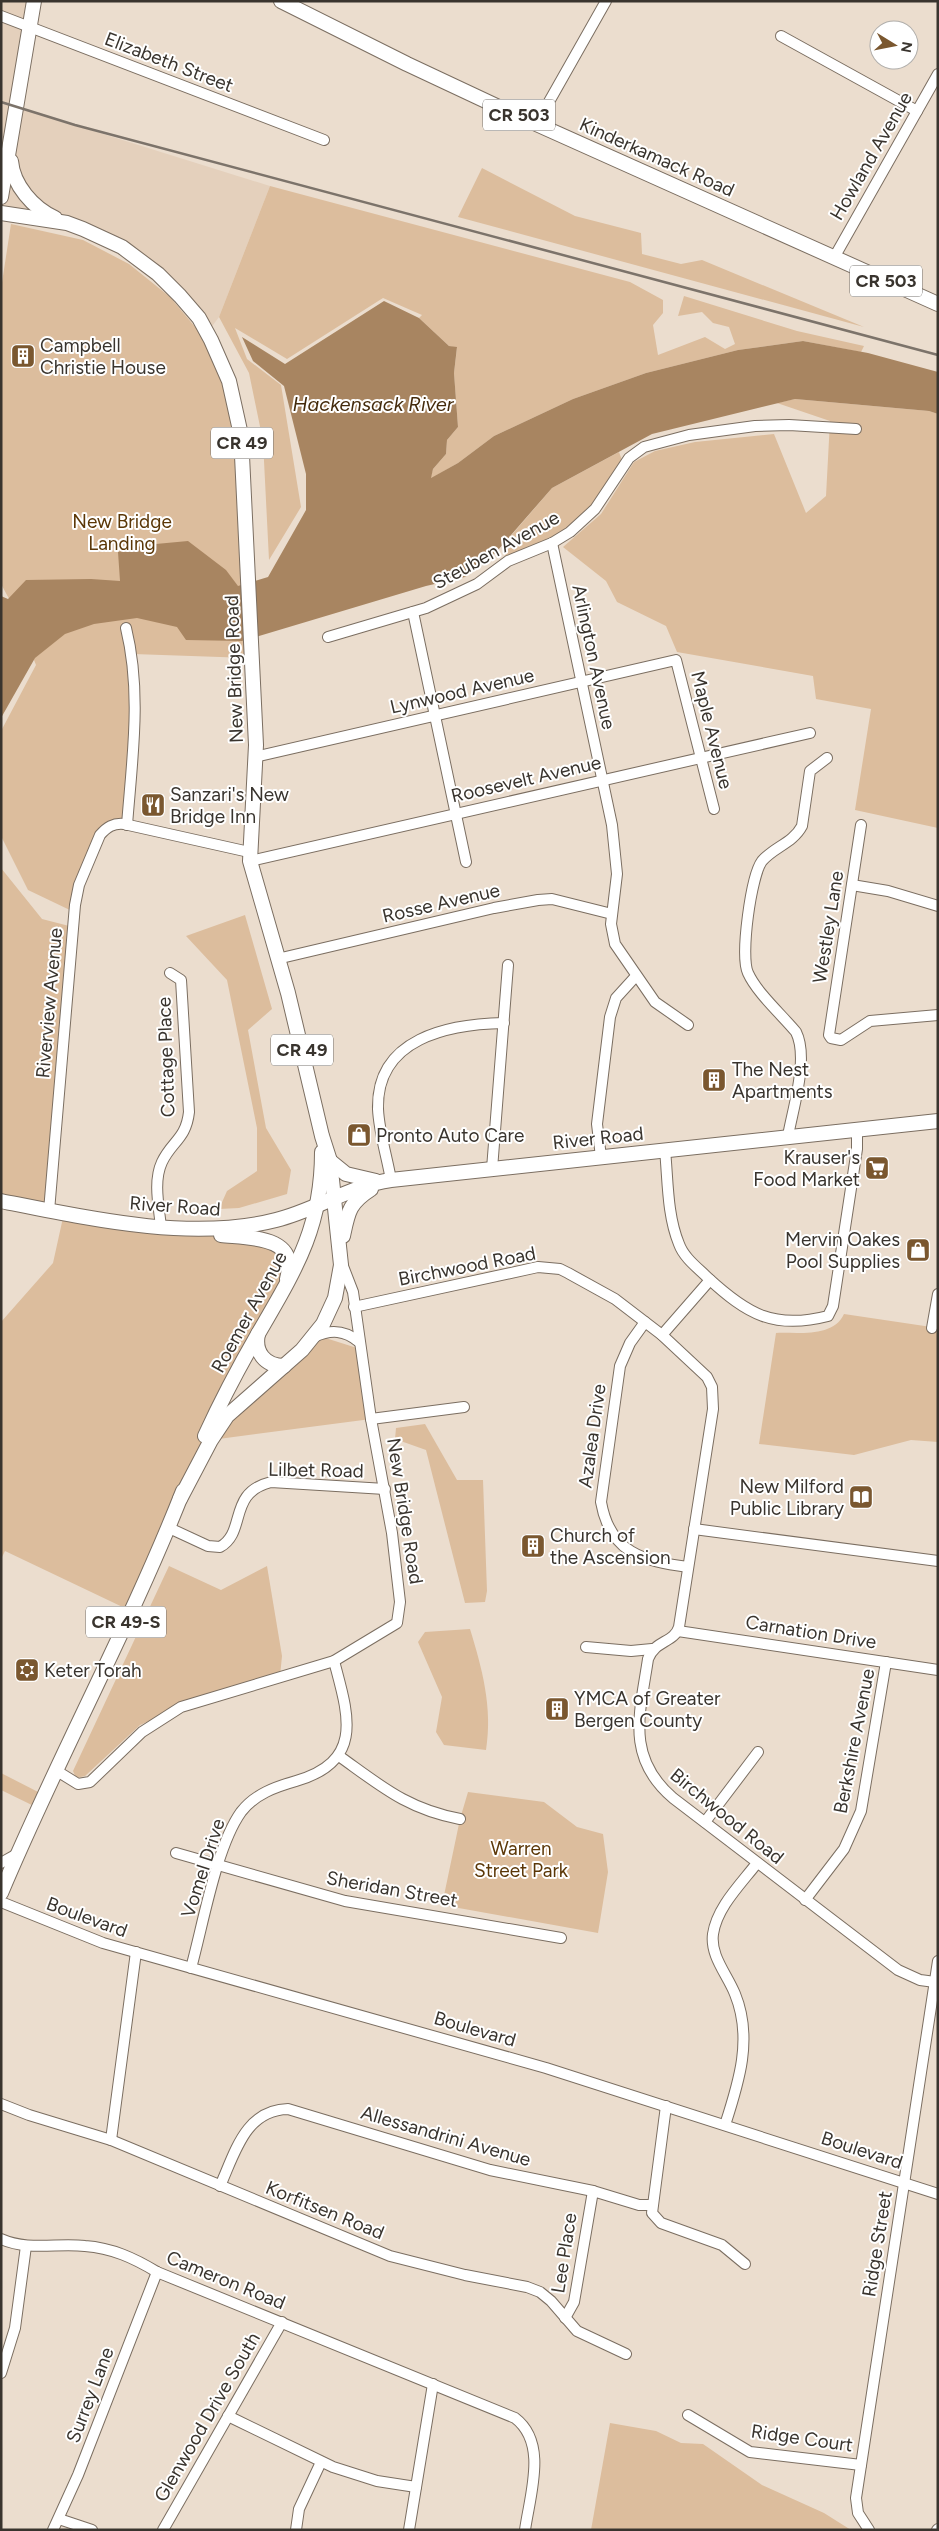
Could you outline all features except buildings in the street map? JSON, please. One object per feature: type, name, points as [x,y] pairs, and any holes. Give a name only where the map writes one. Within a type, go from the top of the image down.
[{"type":"main road","points":[[1,196],[10,152],[34,1]]},
{"type":"main road","name":"Kinderkamack Road","points":[[281,1],[407,64],[938,304]]},
{"type":"main road","points":[[10,152],[12,172],[18,185],[38,207],[67,223]]},
{"type":"main road","name":"New Bridge Road","points":[[1,213],[67,223],[122,247],[158,274],[192,311],[211,340],[229,381],[241,435],[249,575],[255,757],[249,856],[288,993],[322,1136],[330,1160],[340,1253]]},
{"type":"main road","name":"River Road","points":[[3,1205],[161,1227],[198,1230],[227,1229],[255,1225],[294,1214],[335,1196],[386,1181],[857,1128],[938,1121]]},
{"type":"main road","name":"Roemer Avenue","points":[[180,1499],[222,1399],[258,1333],[279,1301],[302,1253],[319,1203],[322,1136]]},
{"type":"main road","points":[[330,1160],[340,1171],[353,1177],[386,1181]]},
{"type":"main road","points":[[340,1253],[349,1209],[354,1202],[386,1181]]},
{"type":"main road","points":[[198,1230],[256,1238],[278,1245],[288,1261],[290,1269],[279,1301]]},
{"type":"main road","name":"Roemer Avenue","points":[[17,1854],[123,1629],[180,1499],[210,1440],[227,1416],[314,1337],[323,1324],[335,1298],[340,1253]]},
{"type":"main road","points":[[258,1333],[257,1348],[264,1359],[270,1364],[284,1366]]},
{"type":"main road","points":[[1,1893],[17,1854]]},
{"type":"street","points":[[537,123],[606,1]]},
{"type":"street","name":"Elizabeth Street","points":[[1,16],[324,140]]},
{"type":"street","points":[[781,36],[917,111]]},
{"type":"street","name":"Howland Avenue","points":[[835,256],[917,111],[934,92],[938,74]]},
{"type":"street","name":"Steuben Avenue","points":[[328,637],[412,612],[458,594],[477,584],[508,561],[552,543],[570,532],[595,509],[628,458],[644,447],[689,436],[756,426],[798,425],[856,429]]},
{"type":"street","name":"Arlington Avenue","points":[[552,543],[616,850],[617,874],[612,914],[615,944],[655,1002],[688,1025]]},
{"type":"street","points":[[412,612],[466,862]]},
{"type":"street","points":[[126,628],[132,654],[136,705],[128,825],[249,856]]},
{"type":"street","name":"Lynwood Avenue","points":[[255,757],[676,660]]},
{"type":"street","name":"Maple Avenue","points":[[676,660],[699,757],[714,809]]},
{"type":"street","name":"Roosevelt Avenue","points":[[249,856],[455,813],[810,733]]},
{"type":"street","points":[[788,1136],[802,1056],[800,1040],[796,1032],[748,974],[744,958],[752,887],[757,869],[769,854],[798,832],[802,826],[810,771],[827,758]]},
{"type":"street","name":"Riverview Avenue","points":[[49,1211],[75,905],[79,885],[100,835],[106,828],[116,823],[128,825]]},
{"type":"street","name":"Westley Lane","points":[[862,825],[829,1035],[831,1038],[841,1040],[870,1021],[938,1015]]},
{"type":"street","points":[[852,885],[888,891],[938,906]]},
{"type":"street","name":"Rosse Avenue","points":[[277,959],[494,908],[538,900],[552,900],[612,914]]},
{"type":"street","points":[[492,1169],[508,964]]},
{"type":"street","name":"Cottage Place","points":[[161,1227],[158,1178],[160,1168],[163,1159],[185,1131],[189,1112],[181,980],[170,973]]},
{"type":"street","points":[[601,1157],[597,1124],[610,1017],[616,998],[637,977]]},
{"type":"street","points":[[386,1181],[378,1106],[384,1080],[396,1059],[404,1049],[427,1035],[465,1025],[504,1023]]},
{"type":"street","points":[[664,1150],[673,1228],[687,1258],[745,1310],[768,1319],[791,1321],[819,1318],[828,1316],[833,1306],[857,1149],[857,1128]]},
{"type":"street","name":"New Bridge Road","points":[[57,1771],[78,1784],[90,1782],[142,1732],[181,1707],[334,1661],[396,1623],[399,1616],[395,1553],[371,1418],[353,1292],[340,1253]]},
{"type":"street","name":"Birchwood Road","points":[[354,1307],[538,1267],[548,1267],[568,1273],[615,1299],[700,1369],[712,1387],[713,1409],[678,1631]]},
{"type":"street","points":[[662,1336],[710,1280]]},
{"type":"street","points":[[932,1328],[938,1294]]},
{"type":"street","name":"Azalea Drive","points":[[645,1322],[630,1343],[620,1366],[602,1486],[602,1508],[612,1534],[630,1551],[650,1561],[688,1567]]},
{"type":"street","points":[[314,1337],[336,1331],[352,1336],[359,1342]]},
{"type":"street","points":[[371,1418],[464,1407]]},
{"type":"street","name":"Lilbet Road","points":[[167,1527],[208,1546],[220,1547],[229,1540],[245,1496],[262,1484],[271,1482],[385,1489]]},
{"type":"street","points":[[694,1529],[938,1561]]},
{"type":"street","points":[[586,1647],[630,1651],[652,1649],[675,1635],[678,1631]]},
{"type":"street","name":"Carnation Drive","points":[[678,1631],[938,1670]]},
{"type":"street","name":"Birchwood Road","points":[[652,1649],[638,1734],[644,1763],[652,1778],[663,1789],[757,1863],[898,1970],[920,1980],[935,1982]]},
{"type":"street","points":[[334,1661],[348,1711],[347,1736],[339,1756],[395,1797],[427,1811],[460,1819]]},
{"type":"street","name":"Berkshire Avenue","points":[[805,1900],[844,1849],[862,1811],[886,1662]]},
{"type":"street","points":[[705,1822],[758,1752]]},
{"type":"street","name":"Vomel Drive","points":[[191,1968],[231,1828],[252,1801],[274,1787],[313,1775],[339,1756]]},
{"type":"street","name":"Sheridan Street","points":[[176,1853],[352,1902],[422,1912],[561,1938]]},
{"type":"street","points":[[1,1863],[17,1854]]},
{"type":"street","points":[[725,2125],[741,2071],[743,2027],[735,1994],[717,1960],[713,1933],[722,1908],[757,1863]]},
{"type":"street","name":"Boulevard","points":[[1,1902],[78,1934],[191,1968],[513,2058],[938,2194]]},
{"type":"street","points":[[110,2140],[136,1952]]},
{"type":"street","name":"Ridge Street","points":[[869,2530],[858,2513],[856,2498],[938,1961]]},
{"type":"street","name":"Korfitsen Road","points":[[1,2104],[29,2115],[110,2140],[390,2256],[456,2273],[527,2287],[540,2292],[551,2301],[576,2331],[626,2354]]},
{"type":"street","points":[[666,2106],[651,2205],[652,2213],[662,2223],[722,2245],[745,2264]]},
{"type":"street","name":"Allessandrini Avenue","points":[[220,2186],[247,2129],[269,2112],[288,2109],[490,2170],[593,2191],[638,2205],[651,2205]]},
{"type":"street","name":"Lee Place","points":[[566,2318],[574,2302],[593,2191]]},
{"type":"street","name":"Cameron Road","points":[[1,2238],[26,2246],[86,2246],[116,2251],[132,2257],[157,2272],[514,2418],[530,2434],[535,2460],[525,2530]]},
{"type":"street","points":[[1,2373],[14,2328],[26,2246]]},
{"type":"street","name":"Surrey Lane","points":[[53,2530],[157,2272]]},
{"type":"street","name":"Glenwood Drive South","points":[[163,2530],[282,2322]]},
{"type":"street","points":[[409,2530],[432,2384]]},
{"type":"street","name":"Ridge Court","points":[[688,2415],[750,2452],[861,2464]]},
{"type":"street","points":[[228,2416],[321,2462],[377,2482],[416,2487]]},
{"type":"street","points":[[296,2530],[298,2509],[321,2462]]},
{"type":"street","points":[[59,2518],[92,2530]]},
{"type":"shaded area","points":[[1,1],[34,1],[17,107],[270,186],[219,317],[207,333],[180,296],[102,237],[1,213]]},
{"type":"green space","points":[[482,168],[575,216],[641,233],[642,254],[681,264],[702,260],[864,327],[458,217]]},
{"type":"green space","points":[[270,186],[630,282],[663,300],[663,313],[653,325],[658,355],[705,337],[725,349],[735,344],[729,327],[713,323],[702,312],[678,316],[684,296],[797,331],[864,346],[861,352],[803,341],[738,350],[646,373],[573,399],[494,436],[458,463],[430,479],[433,469],[446,454],[447,440],[458,427],[454,373],[457,348],[449,346],[419,318],[422,315],[383,298],[287,359],[235,328],[247,359],[281,385],[301,507],[269,560],[263,441],[249,373],[219,317]]},
{"type":"green space","name":"New Bridge Landing","points":[[11,224],[83,240],[129,264],[170,297],[201,334],[225,384],[238,437],[249,658],[133,654],[127,825],[100,835],[74,912],[28,890],[1,836],[1,731],[36,665],[13,606],[1,584],[1,289]]},
{"type":"green space","points":[[795,399],[929,411],[938,414],[938,828],[855,810],[871,709],[816,699],[813,676],[677,652],[666,626],[617,602],[606,581],[563,547],[601,514],[634,462],[655,451],[695,442],[774,434],[806,513],[826,496],[830,421],[777,403]]},
{"type":"green space","points":[[619,452],[623,463],[582,517],[558,537],[505,558],[504,544],[552,488]]},
{"type":"green space","points":[[1,868],[42,919],[73,927],[49,1211],[1,1201]]},
{"type":"green space","points":[[245,915],[272,1009],[248,1030],[266,1128],[291,1170],[287,1194],[239,1208],[219,1209],[227,1191],[257,1171],[257,1128],[227,980],[186,936]]},
{"type":"green space","points":[[64,1213],[268,1240],[290,1269],[131,1611],[5,1551],[1,1559],[1,1322],[53,1263]]},
{"type":"green space","points":[[844,1314],[938,1328],[938,1442],[911,1440],[854,1455],[759,1444],[776,1333],[804,1333],[823,1330],[839,1322]]},
{"type":"green space","points":[[316,1335],[357,1348],[371,1419],[211,1440]]},
{"type":"green space","points":[[425,1424],[457,1480],[483,1480],[487,1591],[485,1602],[465,1603],[426,1450],[395,1439],[396,1428]]},
{"type":"green space","points":[[169,1566],[221,1590],[267,1566],[282,1656],[280,1676],[181,1707],[140,1725],[85,1776],[76,1778],[73,1771]]},
{"type":"green space","points":[[470,1629],[479,1658],[485,1688],[488,1719],[486,1750],[444,1745],[436,1732],[442,1697],[418,1642],[425,1632]]},
{"type":"green space","points":[[1,1773],[44,1795],[38,1808],[1,1790]]},
{"type":"green space","name":"Warren Street Park","points":[[468,1792],[544,1802],[577,1827],[603,1834],[608,1872],[598,1933],[442,1905],[460,1819]]},
{"type":"green space","points":[[610,2423],[656,2431],[681,2443],[703,2444],[762,2485],[824,2513],[851,2530],[591,2530]]},
{"type":"water","name":"Hackensack River","points":[[384,301],[419,318],[449,346],[457,347],[454,373],[458,427],[447,440],[446,454],[433,469],[431,478],[458,463],[494,436],[573,399],[646,373],[738,350],[803,341],[868,353],[938,372],[938,414],[929,411],[795,399],[652,434],[552,488],[491,558],[465,577],[426,586],[242,641],[186,640],[177,627],[137,618],[94,624],[65,634],[35,658],[1,718],[1,596],[8,599],[26,580],[91,579],[120,581],[118,552],[145,545],[188,541],[226,570],[238,586],[268,577],[306,510],[306,474],[284,386],[253,361],[242,337],[285,364]]},
{"type":"railway","points":[[1,102],[75,125],[938,355]]},
{"type":"place","name":"Campbell Christie House","points":[[23,356]]},
{"type":"place","name":"Sanzari's New Bridge Inn","points":[[153,805]]},
{"type":"place","name":"The Nest Apartments","points":[[714,1080]]},
{"type":"place","name":"Pronto Auto Care","points":[[359,1135]]},
{"type":"place","name":"Krauser's Food Market","points":[[877,1168]]},
{"type":"place","name":"Mervin Oakes Pool Supplies","points":[[918,1250]]},
{"type":"place","name":"New Milford Public Library","points":[[861,1497]]},
{"type":"place","name":"Church of the Ascension","points":[[533,1546]]},
{"type":"place","name":"Keter Torah","points":[[27,1670]]},
{"type":"place","name":"YMCA of Greater Bergen County","points":[[557,1709]]}]
